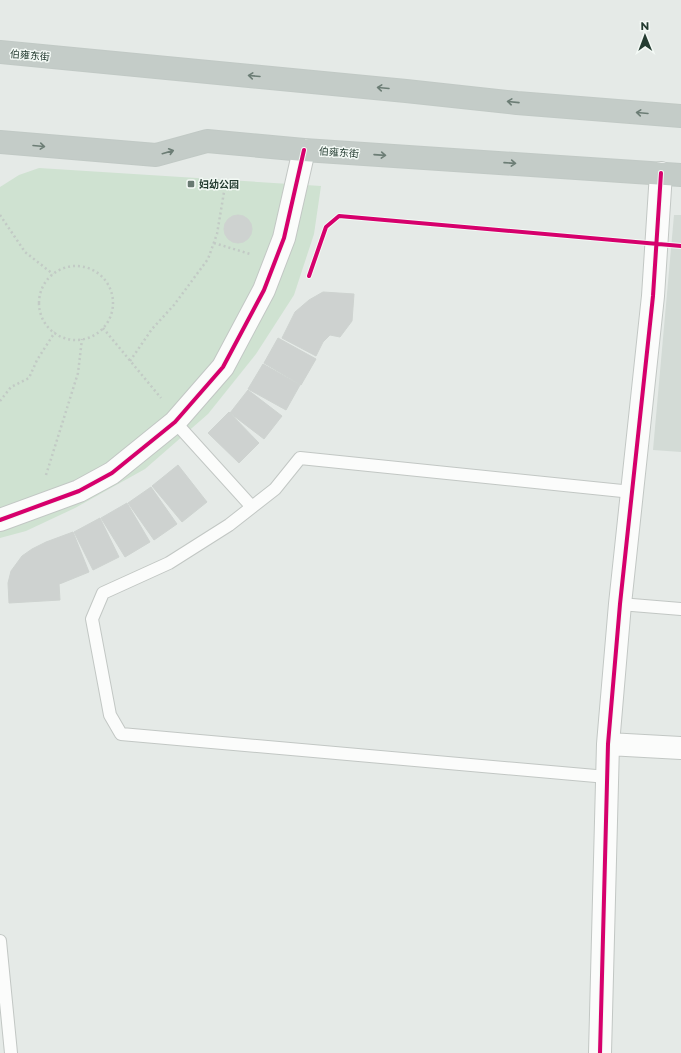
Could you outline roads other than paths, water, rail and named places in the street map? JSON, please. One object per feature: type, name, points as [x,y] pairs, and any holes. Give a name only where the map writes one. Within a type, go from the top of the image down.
[{"type":"highway","name":"伯雍东街","points":[[0,52],[399,90],[517,103],[681,116]]},
{"type":"highway","name":"伯雍东街","points":[[0,142],[156,155],[207,141],[304,150],[671,174]]},
{"type":"street","points":[[0,520],[78,491],[112,473],[175,422],[223,367],[264,290],[284,238],[304,150]]},
{"type":"street","points":[[600,1053],[608,744],[620,604],[653,296],[671,174]]},
{"type":"street","points":[[608,744],[681,748]]},
{"type":"lane","points":[[175,422],[252,507]]},
{"type":"lane","points":[[607,777],[121,734],[110,715],[92,620],[103,593],[169,563],[229,525],[276,489],[300,458],[632,492]]},
{"type":"lane","points":[[620,604],[681,608]]},
{"type":"lane","points":[[0,941],[11,1053]]},
{"type":"place","name":"妇幼公园","points":[[191,184]]}]
